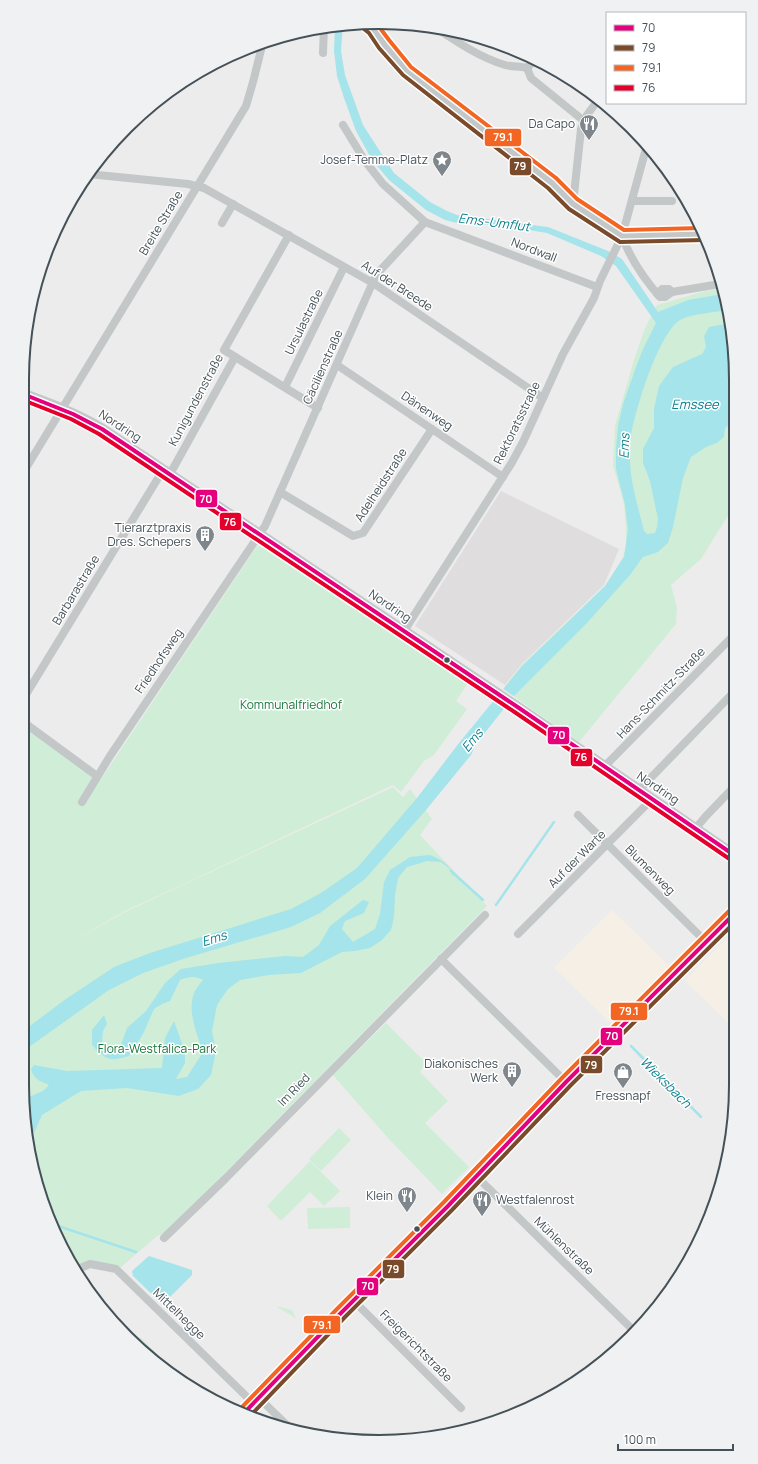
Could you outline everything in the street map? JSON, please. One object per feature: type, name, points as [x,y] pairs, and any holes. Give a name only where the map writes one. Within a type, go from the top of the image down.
[{"type":"main road","name":"Nordring","points":[[29,396],[88,420],[102,429],[489,688],[729,851]]},
{"type":"street","points":[[374,29],[384,44],[407,71],[552,183],[573,204],[622,236],[697,234]]},
{"type":"street","points":[[323,53],[324,34]]},
{"type":"street","points":[[451,37],[485,57],[506,66],[519,66],[527,68]]},
{"type":"street","name":"Breite Straße","points":[[29,463],[246,106],[261,50]]},
{"type":"street","points":[[527,68],[531,64]]},
{"type":"street","points":[[527,68],[531,78],[584,121]]},
{"type":"street","points":[[573,204],[581,129],[584,121],[595,104]]},
{"type":"street","name":"Nordwall","points":[[343,125],[365,161],[383,184],[425,222],[597,287]]},
{"type":"street","name":"Rektoratsstraße","points":[[404,632],[503,477],[523,442],[563,354],[594,298],[597,287],[622,236],[645,152]]},
{"type":"street","name":"Auf der Breede","points":[[95,175],[188,184],[204,188],[373,283],[543,398]]},
{"type":"street","points":[[632,201],[672,201]]},
{"type":"street","points":[[222,223],[233,204]]},
{"type":"street","name":"Cäcilienstraße","points":[[259,534],[265,526],[376,275],[425,222]]},
{"type":"street","name":"Kunigundenstraße","points":[[167,472],[235,357],[224,350],[288,235]]},
{"type":"street","points":[[622,236],[625,245],[645,278],[660,297],[665,297],[672,292],[716,285]]},
{"type":"street","name":"Ursulastraße","points":[[285,387],[344,267]]},
{"type":"street","points":[[235,357],[318,408]]},
{"type":"street","name":"Dänenweg","points":[[337,365],[503,477]]},
{"type":"street","name":"Adelheidstraße","points":[[280,492],[353,536],[363,533],[432,429]]},
{"type":"street","name":"Barbarastraße","points":[[29,690],[167,472]]},
{"type":"street","name":"Friedhofsweg","points":[[82,802],[97,776],[259,534]]},
{"type":"street","name":"Hans-Schmitz-Straße","points":[[604,767],[729,640]]},
{"type":"street","points":[[639,790],[729,697]]},
{"type":"street","points":[[29,728],[97,776]]},
{"type":"street","points":[[696,828],[729,792]]},
{"type":"street","name":"Auf der Warte","points":[[518,934],[652,800]]},
{"type":"street","name":"Blumenweg","points":[[578,815],[706,942]]},
{"type":"street","name":"Im Ried","points":[[164,1238],[225,1179],[485,915]]},
{"type":"street","points":[[248,1409],[353,1300],[476,1177],[566,1082],[729,919]]},
{"type":"street","points":[[441,958],[566,1082]]},
{"type":"street","name":"Mühlenstraße","points":[[476,1177],[630,1328]]},
{"type":"street","name":"Mittelhegge","points":[[81,1268],[90,1264],[116,1269],[256,1401],[280,1421]]},
{"type":"street","name":"Freigerichtstraße","points":[[353,1300],[461,1408]]},
{"type":"shaded area","points":[[501,491],[619,549],[604,585],[521,665],[505,685],[415,626]]},
{"type":"shaded area","points":[[612,910],[669,966],[611,1024],[554,968]]},
{"type":"shaded area","points":[[729,936],[729,1024],[685,981]]},
{"type":"green space","points":[[717,289],[726,333],[729,379],[729,515],[701,559],[671,585],[677,608],[676,624],[579,742],[503,689],[521,666],[605,586],[623,557],[626,545],[626,529],[624,504],[613,465],[615,426],[634,360],[645,328],[657,305],[706,291]]},
{"type":"green space","points":[[262,544],[468,683],[456,701],[467,709],[434,755],[424,761],[401,792],[393,785],[125,911],[59,949],[125,912],[393,787],[403,797],[410,789],[432,819],[420,835],[487,906],[167,1232],[157,1236],[120,1268],[81,1268],[65,1240],[48,1198],[41,1176],[32,1131],[29,1085],[29,730],[99,782],[257,546]]},
{"type":"green space","points":[[386,1023],[426,1063],[420,1072],[448,1101],[425,1123],[469,1167],[442,1194],[388,1138],[333,1075]]},
{"type":"green space","points":[[339,1128],[351,1140],[321,1171],[309,1159]]},
{"type":"green space","points":[[310,1161],[340,1191],[324,1206],[310,1192],[281,1221],[267,1206]]},
{"type":"green space","points":[[350,1207],[350,1228],[308,1229],[307,1208]]},
{"type":"green space","points":[[275,1306],[292,1310],[296,1318]]},
{"type":"green space","points":[[140,1337],[166,1363],[148,1348],[139,1339]]},
{"type":"water","points":[[343,31],[341,51],[345,75],[363,125],[394,173],[430,202],[457,215],[548,227],[608,251],[622,259],[658,312],[688,300],[718,295],[722,311],[687,317],[673,326],[656,355],[648,374],[636,413],[630,442],[630,463],[632,480],[644,531],[647,534],[655,533],[658,519],[650,481],[643,463],[643,449],[654,428],[654,409],[659,386],[673,367],[702,354],[706,347],[704,336],[709,327],[724,324],[728,356],[729,425],[725,428],[724,437],[717,443],[706,447],[691,457],[683,478],[673,527],[668,543],[658,552],[643,557],[630,575],[586,624],[514,696],[476,744],[471,755],[426,810],[365,879],[320,913],[291,927],[186,958],[143,973],[109,990],[29,1047],[29,1027],[63,1001],[114,967],[150,953],[291,909],[321,893],[357,868],[417,798],[459,743],[522,666],[605,586],[624,557],[628,530],[625,505],[616,469],[618,426],[623,404],[636,367],[656,323],[616,266],[601,256],[547,233],[499,225],[457,223],[445,220],[426,210],[389,180],[372,160],[356,131],[337,76],[334,51],[335,32]]},
{"type":"water","points":[[430,855],[445,863],[450,868],[454,875],[453,876],[449,868],[441,862],[427,861],[407,867],[398,878],[395,895],[394,917],[391,930],[382,940],[370,948],[342,952],[301,973],[269,975],[240,980],[228,989],[217,1005],[212,1031],[216,1051],[211,1075],[198,1089],[179,1096],[127,1088],[81,1091],[42,1115],[33,1136],[30,1097],[43,1091],[49,1085],[38,1080],[34,1076],[31,1069],[34,1065],[67,1071],[162,1068],[165,1038],[174,1021],[185,1052],[185,1063],[176,1079],[187,1077],[203,1052],[195,1030],[192,1013],[195,991],[203,980],[200,978],[192,977],[180,980],[170,1001],[154,1009],[143,1034],[129,1056],[117,1059],[105,1057],[92,1045],[92,1030],[104,1015],[107,1024],[103,1031],[102,1042],[112,1046],[121,1045],[127,1028],[146,1011],[165,983],[181,969],[218,963],[285,956],[303,957],[319,945],[330,926],[363,900],[369,902],[364,913],[345,921],[342,929],[353,942],[375,929],[380,914],[384,882],[390,870],[410,857]]},
{"type":"water","points":[[149,1256],[192,1270],[192,1275],[166,1301],[161,1303],[133,1276],[132,1271]]},
{"type":"pier","points":[[502,688],[515,697],[506,709],[492,700]]},
{"type":"waterway","points":[[496,905],[554,822]]},
{"type":"waterway","name":"Wieksbach","points":[[451,871],[483,900]]},
{"type":"waterway","name":"Wieksbach","points":[[631,1046],[701,1117]]},
{"type":"waterway","points":[[59,1226],[136,1252]]},
{"type":"transit line","name":"79.1","points":[[381,29],[411,67],[556,178],[577,199],[624,230],[695,228]]},
{"type":"transit line","name":"79","points":[[365,30],[403,75],[548,188],[569,209],[620,242],[700,240]]},
{"type":"transit line","name":"70","points":[[29,396],[73,414],[102,429],[519,708],[729,852]]},
{"type":"transit line","name":"76","points":[[29,402],[71,419],[99,434],[516,713],[729,859]]},
{"type":"transit line","name":"79.1","points":[[242,1407],[444,1202],[562,1078],[729,911]]},
{"type":"transit line","name":"70","points":[[248,1409],[448,1206],[566,1082],[729,919]]},
{"type":"transit line","name":"79","points":[[254,1412],[345,1317],[452,1210],[570,1086],[729,928]]},
{"type":"place","name":"Da Capo","points":[[589,141]]},
{"type":"place","name":"Josef-Temme-Platz","points":[[442,177]]},
{"type":"place","name":"Tierarztpraxis Dres. Schepers","points":[[205,552]]},
{"type":"place","name":"Diakonisches Werk","points":[[512,1088]]},
{"type":"place","name":"Fressnapf","points":[[623,1089]]},
{"type":"place","name":"Klein","points":[[407,1213]]},
{"type":"place","name":"Westfalenrost","points":[[482,1217]]},
{"type":"water label","name":"Ems-Umflut","points":[[494,222]]},
{"type":"water label","name":"Emssee","points":[[695,404]]},
{"type":"water label","name":"Ems","points":[[624,446]]},
{"type":"water label","name":"Ems","points":[[472,740]]},
{"type":"water label","name":"Ems","points":[[214,938]]},
{"type":"park label","name":"Kommunalfriedhof","points":[[291,705]]},
{"type":"park label","name":"Flora-Westfalica-Park","points":[[157,1049]]}]
